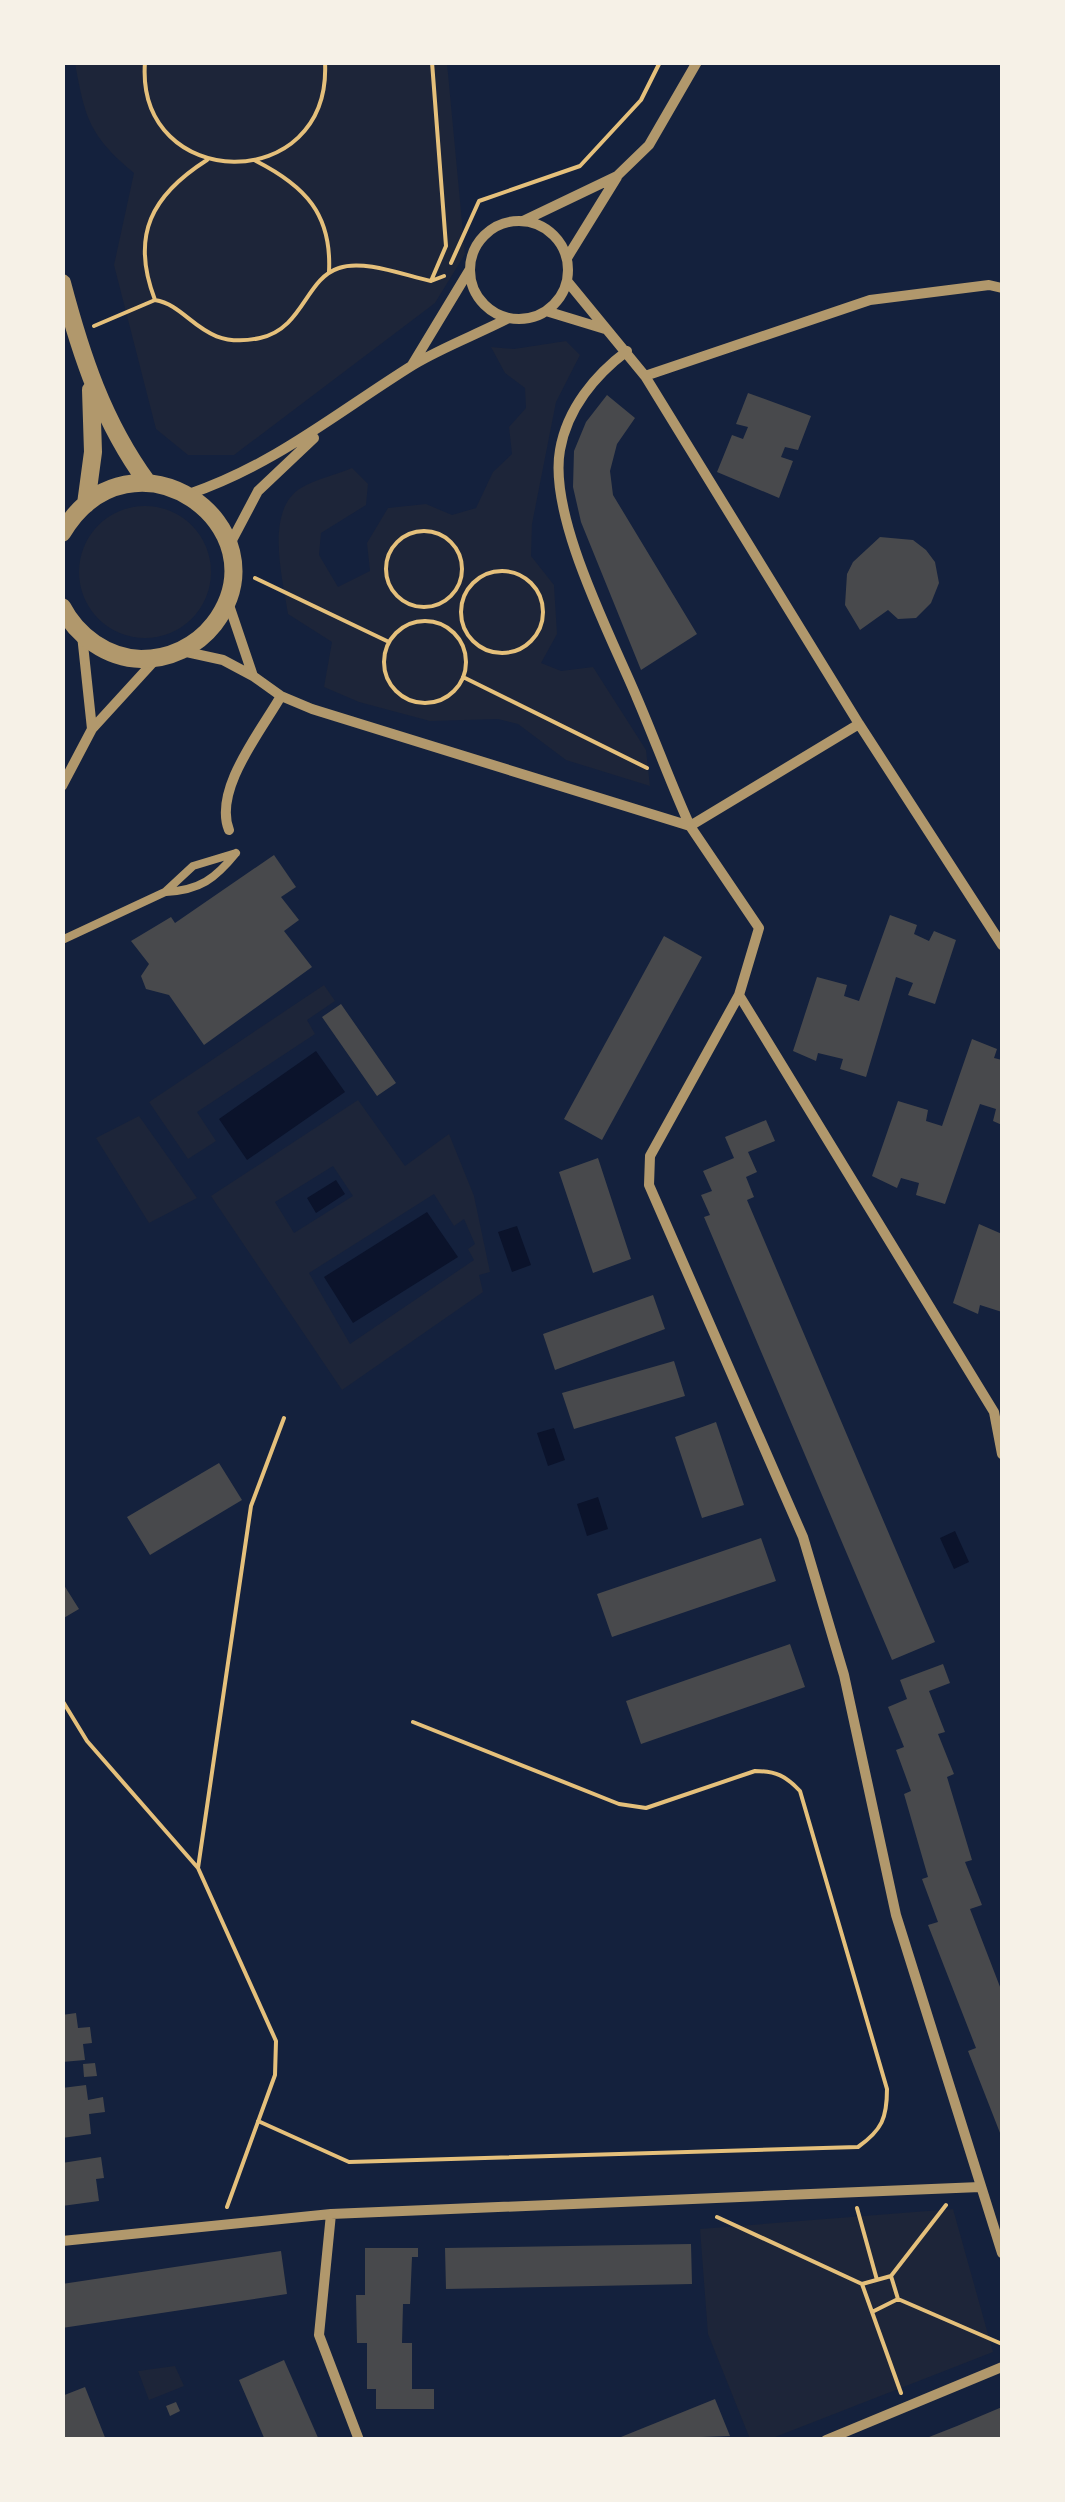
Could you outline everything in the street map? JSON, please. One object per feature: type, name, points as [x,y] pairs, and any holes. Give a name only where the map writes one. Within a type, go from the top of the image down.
[{"type":"street","points":[[567,258],[617,176],[649,145],[697,62]]},
{"type":"street","points":[[412,366],[470,269],[472,256],[486,234],[523,221],[617,176]]},
{"type":"street","points":[[523,221],[555,236],[567,258],[567,281],[546,311]]},
{"type":"street","points":[[470,269],[479,297],[509,318]]},
{"type":"street","points":[[567,281],[644,376],[858,724],[1002,945]]},
{"type":"street","points":[[62,283],[91,379],[118,442],[148,482]]},
{"type":"street","points":[[644,376],[870,300],[989,284],[1002,288]]},
{"type":"street","points":[[188,494],[243,475],[326,426],[412,366],[509,318],[546,311],[606,329]]},
{"type":"street","points":[[627,351],[600,372],[572,415],[559,452],[561,499],[582,568],[690,826],[759,928],[739,995],[650,1156],[648,1185],[804,1536],[844,1675],[896,1916],[1002,2253]]},
{"type":"street","points":[[86,504],[93,452],[91,379]]},
{"type":"street","points":[[229,546],[258,491],[326,426]]},
{"type":"street","points":[[63,532],[86,504],[114,487],[148,482],[188,494],[213,517],[229,546],[232,582],[228,599],[210,630],[181,651],[156,658],[116,655],[68,620]]},
{"type":"street","points":[[228,599],[252,676]]},
{"type":"street","points":[[68,620],[92,730]]},
{"type":"street","points":[[181,651],[223,660],[281,696],[690,826],[858,724]]},
{"type":"street","points":[[62,786],[92,730],[156,658]]},
{"type":"street","points":[[229,830],[222,814],[230,789],[281,696]]},
{"type":"street","points":[[739,995],[994,1412],[1002,1454]]},
{"type":"street","points":[[62,2241],[331,2214],[980,2187]]},
{"type":"street","points":[[331,2214],[319,2336],[360,2440]]},
{"type":"street","points":[[826,2440],[1002,2367]]},
{"type":"lane","points":[[229,830],[236,852]]},
{"type":"lane","points":[[165,892],[193,890],[217,877],[236,852]]},
{"type":"lane","points":[[62,940],[165,892],[193,866],[236,852]]},
{"type":"path","points":[[145,62],[146,97],[159,124],[180,146],[207,160],[236,164],[256,161],[292,144],[312,122],[324,95],[325,62]]},
{"type":"path","points":[[431,281],[446,246],[432,62]]},
{"type":"path","points":[[76,335],[154,300],[163,302],[199,331],[228,339],[262,338],[298,316],[321,278],[340,267],[361,267],[431,281],[447,274],[479,200],[580,166],[641,100],[660,62]]},
{"type":"path","points":[[154,300],[145,249],[150,211],[177,180],[207,160]]},
{"type":"path","points":[[256,161],[301,188],[316,206],[330,243],[329,274]]},
{"type":"path","points":[[425,531],[448,539],[462,560],[459,585],[442,602],[424,606],[406,602],[389,582],[388,557],[405,536],[425,531]]},
{"type":"path","points":[[509,572],[532,584],[543,607],[538,632],[519,650],[493,652],[468,634],[461,611],[468,590],[482,576],[509,572]]},
{"type":"path","points":[[255,578],[390,642]]},
{"type":"path","points":[[459,585],[468,590]]},
{"type":"path","points":[[423,621],[424,606]]},
{"type":"path","points":[[423,621],[439,623],[460,640],[466,664],[463,677],[445,698],[419,702],[406,698],[387,678],[384,665],[390,642],[400,629],[423,621]]},
{"type":"path","points":[[460,640],[468,634]]},
{"type":"path","points":[[463,677],[669,778]]},
{"type":"path","points":[[198,1868],[251,1506],[284,1418]]},
{"type":"path","points":[[62,1700],[87,1741],[198,1868],[276,2041],[276,2075],[220,2225]]},
{"type":"path","points":[[258,2121],[349,2162],[858,2148],[876,2135],[887,2115],[887,2089],[806,1810],[800,1792],[788,1778],[774,1771],[755,1771],[646,1808],[619,1804],[413,1722]]},
{"type":"path","points":[[713,2198],[717,2219],[862,2284],[891,2276],[946,2204],[947,2188]]},
{"type":"path","points":[[852,2192],[878,2280]]},
{"type":"path","points":[[891,2276],[898,2299],[1002,2344]]},
{"type":"path","points":[[862,2284],[906,2407]]},
{"type":"path","points":[[872,2312],[898,2299]]},
{"type":"shaded area","points":[[75,63],[447,63],[465,254],[435,303],[234,455],[188,455],[156,429],[114,265],[134,173],[108,148],[92,125]]},
{"type":"shaded area","points":[[566,341],[580,355],[556,402],[532,524],[531,556],[554,585],[557,634],[541,663],[561,671],[593,667],[646,750],[650,786],[566,760],[518,724],[498,719],[430,721],[359,702],[324,687],[332,642],[288,614],[279,529],[290,498],[307,485],[352,468],[368,484],[366,505],[321,533],[319,555],[338,587],[370,571],[367,543],[388,508],[426,504],[452,515],[476,508],[493,472],[512,454],[509,427],[526,408],[525,388],[505,373],[491,347],[514,349]]},
{"type":"shaded area","points":[[145,506],[170,511],[192,525],[206,547],[211,572],[206,597],[192,619],[170,633],[145,638],[120,633],[98,619],[84,597],[79,572],[84,547],[98,525],[120,511]]},
{"type":"shaded area","points":[[324,985],[335,1001],[307,1020],[315,1034],[197,1112],[216,1141],[188,1159],[149,1102]]},
{"type":"shaded area","points":[[316,1051],[345,1092],[247,1160],[219,1119]]},
{"type":"shaded area","points":[[358,1100],[405,1166],[449,1134],[474,1196],[490,1272],[479,1275],[483,1292],[342,1390],[211,1196]],"holes":[[[333,1166],[353,1196],[294,1233],[275,1202]],[[434,1194],[454,1226],[464,1219],[475,1244],[468,1249],[474,1260],[350,1344],[309,1273]]]},
{"type":"shaded area","points":[[139,1116],[197,1198],[149,1223],[96,1138]]},
{"type":"shaded area","points":[[336,1180],[345,1194],[316,1213],[307,1198]]},
{"type":"shaded area","points":[[427,1212],[458,1257],[353,1323],[324,1277]]},
{"type":"shaded area","points":[[517,1226],[531,1265],[512,1272],[498,1232]]},
{"type":"shaded area","points":[[554,1428],[565,1460],[548,1466],[537,1433]]},
{"type":"shaded area","points":[[598,1497],[608,1529],[587,1536],[577,1504]]},
{"type":"shaded area","points":[[955,1531],[969,1562],[954,1569],[940,1538]]},
{"type":"shaded area","points":[[953,2209],[993,2352],[770,2439],[750,2439],[708,2334],[700,2229]]},
{"type":"shaded area","points":[[175,2366],[184,2386],[149,2400],[138,2371]]},
{"type":"building","points":[[748,393],[811,416],[798,450],[785,447],[781,457],[793,461],[779,498],[717,472],[732,435],[743,439],[748,427],[736,424]]},
{"type":"building","points":[[607,395],[635,418],[617,444],[610,471],[613,495],[697,634],[641,670],[581,522],[573,487],[574,451],[586,422]]},
{"type":"building","points":[[880,537],[913,540],[926,550],[935,562],[939,583],[931,603],[916,618],[898,619],[888,610],[860,630],[845,605],[847,574],[853,562]]},
{"type":"building","points":[[274,855],[296,887],[281,897],[299,920],[284,931],[312,967],[204,1045],[169,995],[146,989],[141,976],[149,964],[131,941],[171,917],[175,923]]},
{"type":"building","points":[[890,915],[917,925],[914,934],[929,941],[934,931],[956,940],[935,1004],[908,995],[913,983],[896,977],[866,1077],[840,1069],[843,1059],[818,1053],[816,1061],[793,1051],[817,977],[847,985],[844,996],[859,1001]]},
{"type":"building","points":[[664,936],[702,957],[602,1140],[564,1119]]},
{"type":"building","points":[[341,1004],[396,1083],[377,1096],[322,1017]]},
{"type":"building","points":[[972,1039],[997,1049],[994,1058],[1002,1060],[1002,1125],[993,1121],[996,1109],[980,1104],[945,1204],[916,1195],[919,1183],[901,1178],[897,1188],[872,1176],[898,1101],[928,1110],[926,1121],[942,1126]]},
{"type":"building","points":[[766,1120],[775,1141],[748,1152],[757,1172],[746,1177],[754,1197],[747,1200],[935,1642],[892,1660],[704,1217],[710,1215],[701,1195],[712,1191],[703,1171],[734,1158],[725,1137]]},
{"type":"building","points":[[598,1158],[631,1259],[593,1273],[559,1172]]},
{"type":"building","points":[[979,1224],[1002,1234],[1002,1312],[980,1305],[978,1314],[953,1303]]},
{"type":"building","points":[[653,1295],[665,1329],[555,1370],[543,1334]]},
{"type":"building","points":[[674,1361],[685,1396],[574,1429],[562,1393]]},
{"type":"building","points":[[716,1422],[744,1505],[702,1518],[675,1437]]},
{"type":"building","points":[[219,1463],[242,1500],[150,1555],[127,1517]]},
{"type":"building","points":[[761,1538],[776,1581],[612,1637],[597,1594]]},
{"type":"building","points":[[62,1582],[79,1609],[62,1619]]},
{"type":"building","points":[[790,1644],[805,1687],[641,1744],[626,1701]]},
{"type":"building","points":[[943,1664],[950,1683],[929,1691],[945,1732],[938,1734],[954,1774],[947,1777],[972,1860],[965,1862],[982,1905],[970,1909],[1002,1992],[1002,2138],[968,2051],[976,2048],[928,1925],[938,1922],[922,1879],[928,1877],[904,1794],[911,1791],[896,1750],[904,1747],[888,1707],[907,1699],[900,1680]]},
{"type":"building","points":[[76,2013],[78,2028],[90,2027],[92,2043],[83,2044],[85,2060],[62,2062],[62,2015]]},
{"type":"building","points":[[95,2063],[97,2076],[84,2077],[83,2064]]},
{"type":"building","points":[[86,2085],[88,2100],[103,2097],[105,2112],[89,2114],[91,2134],[62,2138],[62,2088]]},
{"type":"building","points":[[101,2157],[104,2178],[96,2179],[99,2201],[62,2206],[62,2163]]},
{"type":"building","points":[[691,2244],[692,2284],[446,2289],[445,2248]]},
{"type":"building","points":[[365,2248],[418,2248],[418,2257],[412,2257],[410,2304],[403,2304],[402,2343],[412,2343],[412,2389],[434,2389],[434,2409],[376,2409],[376,2389],[367,2389],[367,2343],[357,2343],[356,2295],[365,2295]]},
{"type":"building","points":[[281,2251],[287,2294],[62,2328],[62,2284]]},
{"type":"building","points":[[284,2360],[319,2440],[265,2440],[239,2380]]},
{"type":"building","points":[[85,2387],[106,2440],[62,2440],[62,2396]]},
{"type":"building","points":[[715,2399],[730,2436],[616,2440],[616,2439]]},
{"type":"building","points":[[176,2402],[180,2411],[170,2416],[166,2406]]},
{"type":"building","points":[[1002,2407],[1002,2440],[924,2439],[957,2426]]}]
